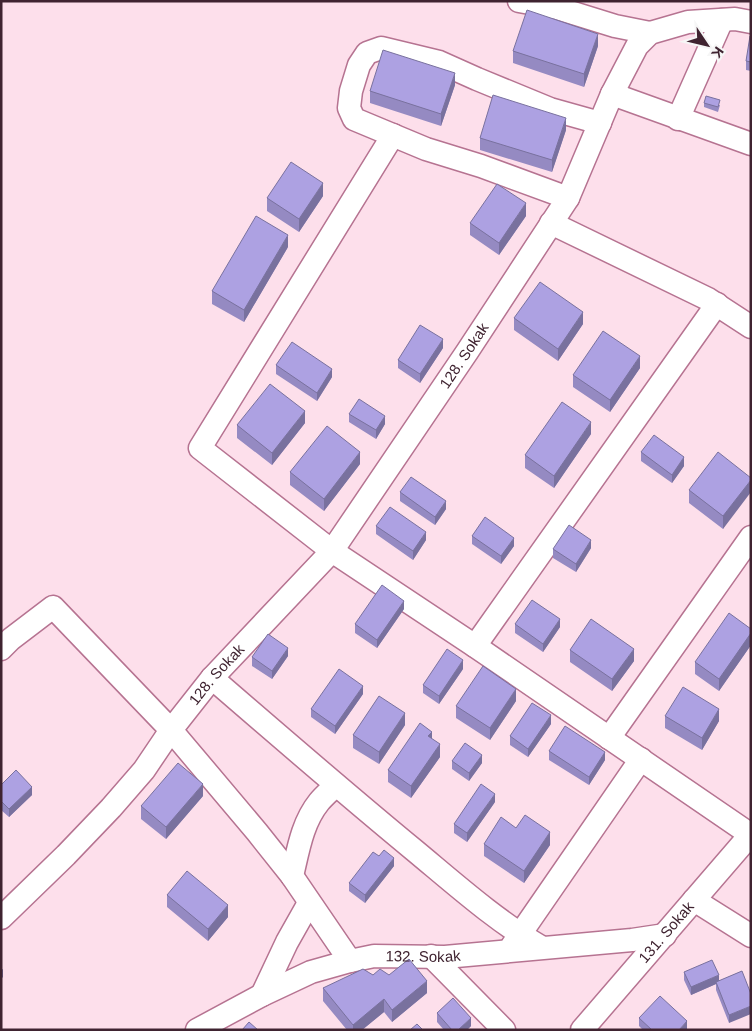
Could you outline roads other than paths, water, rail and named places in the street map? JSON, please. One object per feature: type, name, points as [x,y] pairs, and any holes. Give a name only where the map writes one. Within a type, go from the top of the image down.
[{"type":"street","points":[[520,1],[557,8],[615,26],[650,33],[688,22],[738,16]]},
{"type":"street","points":[[678,119],[738,16]]},
{"type":"street","name":"128. Sokak","points":[[1,918],[66,855],[110,808],[144,770],[171,730],[212,678],[332,551],[467,352],[568,198],[612,94],[637,46],[650,33]]},
{"type":"street","points":[[568,198],[481,166],[426,149],[354,119],[348,108],[350,91],[359,65],[367,53],[381,48],[439,62],[550,109],[600,123]]},
{"type":"street","points":[[612,94],[751,144]]},
{"type":"street","points":[[393,135],[200,448],[332,551],[475,646],[751,835]]},
{"type":"street","points":[[551,223],[708,299],[751,327]]},
{"type":"street","points":[[475,646],[717,304]]},
{"type":"street","points":[[609,738],[751,538]]},
{"type":"street","points":[[1,649],[53,607],[171,730],[292,876],[350,961]]},
{"type":"street","points":[[212,678],[448,878],[514,943],[541,947],[632,940],[665,935]]},
{"type":"street","points":[[514,943],[641,759]]},
{"type":"street","points":[[292,876],[303,832],[310,816],[319,802],[336,785]]},
{"type":"street","name":"131. Sokak","points":[[594,1026],[665,935],[751,835]]},
{"type":"street","points":[[694,900],[751,936]]},
{"type":"street","points":[[262,995],[287,942],[309,902]]},
{"type":"street","name":"132. Sokak","points":[[197,1030],[262,995],[311,972],[350,961],[374,956],[431,956],[514,943]]},
{"type":"street","points":[[431,956],[503,1030]]}]
